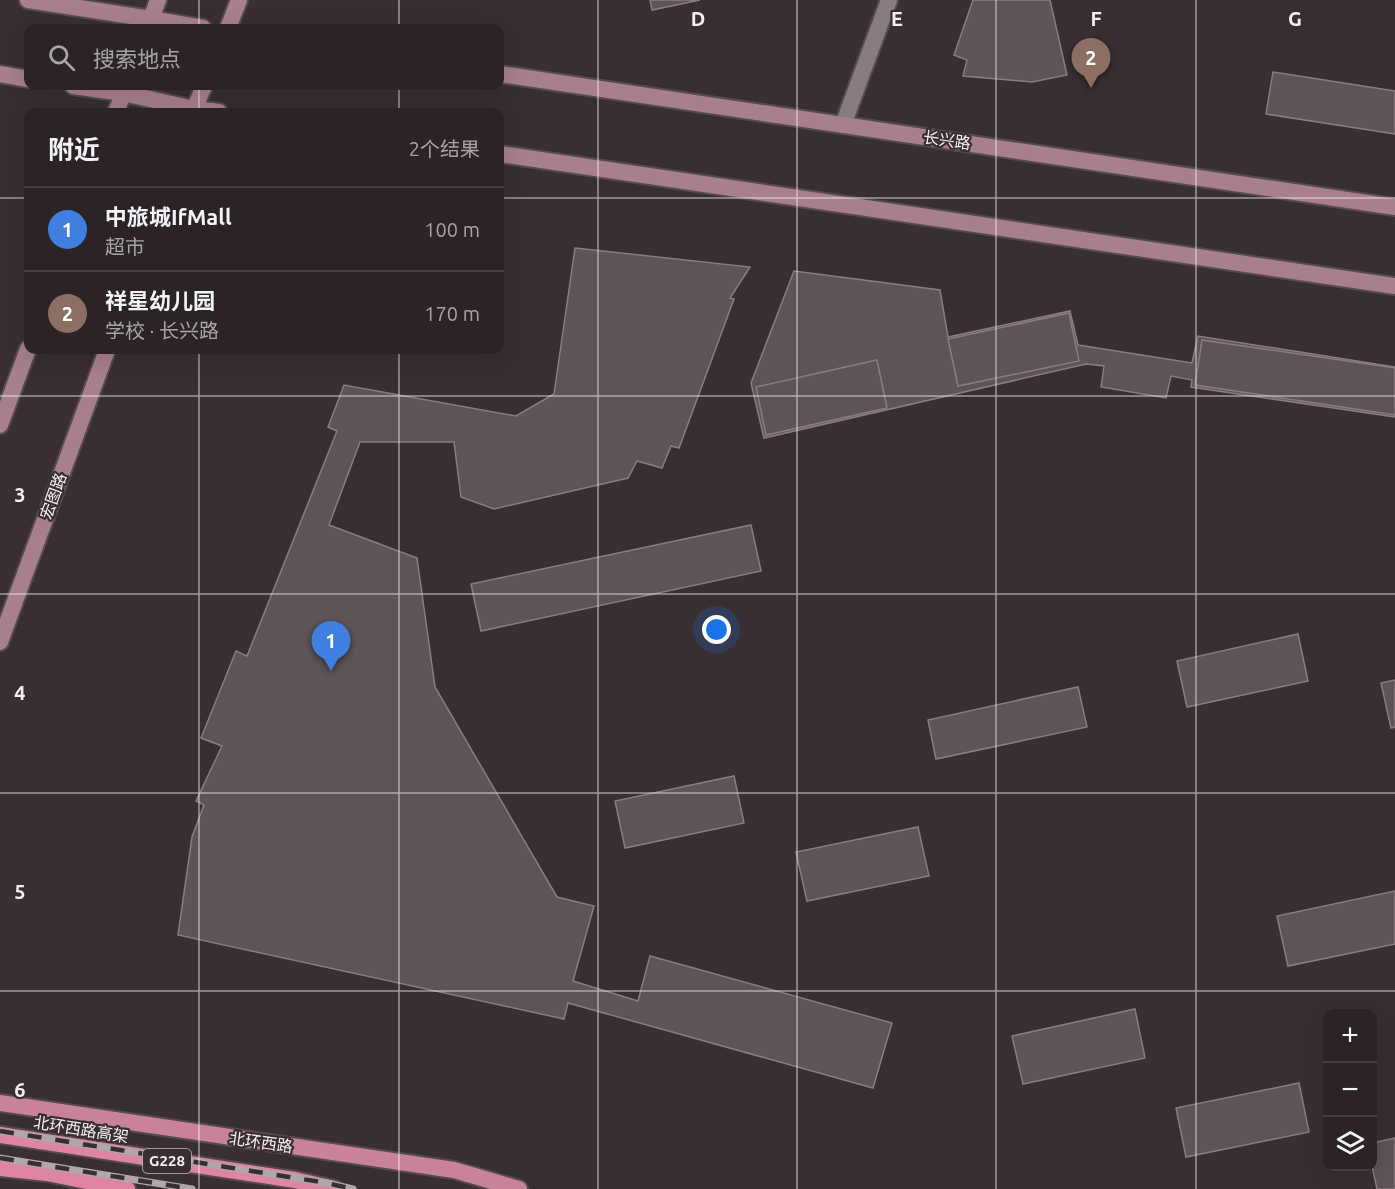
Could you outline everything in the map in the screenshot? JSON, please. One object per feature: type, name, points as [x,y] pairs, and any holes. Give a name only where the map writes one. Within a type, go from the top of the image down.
[{"type":"highway","name":"北环西路高架","points":[[0,1135],[295,1180],[334,1189]]},
{"type":"highway","name":"G228","points":[[0,1168],[47,1173],[127,1189]]},
{"type":"main road","points":[[28,0],[149,24],[158,0]]},
{"type":"main road","points":[[230,24],[239,0]]},
{"type":"main road","points":[[0,74],[24,77]]},
{"type":"main road","name":"长兴路","points":[[504,75],[1395,207]]},
{"type":"main road","points":[[118,108],[125,90]]},
{"type":"main road","points":[[128,90],[185,108]]},
{"type":"main road","points":[[195,108],[202,90]]},
{"type":"main road","points":[[504,155],[1395,286]]},
{"type":"main road","points":[[0,425],[26,354]]},
{"type":"main road","name":"宏图路","points":[[0,642],[106,354]]},
{"type":"main road","name":"北环西路","points":[[0,1104],[454,1170],[519,1189]]},
{"type":"street","points":[[843,125],[889,0]]},
{"type":"building","points":[[650,0],[700,0],[652,10]]},
{"type":"building","points":[[973,0],[1050,0],[1067,75],[1032,82],[963,76],[967,60],[954,55]]},
{"type":"building","points":[[1273,72],[1395,91],[1395,134],[1266,114]]},
{"type":"building","points":[[575,248],[750,267],[730,298],[734,299],[679,448],[671,446],[662,468],[637,461],[628,478],[494,509],[461,497],[454,442],[360,442],[329,525],[417,558],[435,687],[557,897],[594,906],[573,981],[638,1001],[650,956],[892,1023],[873,1088],[568,1003],[564,1019],[178,935],[192,837],[204,805],[196,801],[222,746],[201,738],[236,651],[247,656],[337,431],[328,427],[344,385],[516,416],[554,394]]},
{"type":"building","points":[[794,271],[940,290],[948,337],[1070,311],[1078,345],[1192,363],[1198,336],[1395,367],[1395,417],[1191,387],[1192,380],[1171,376],[1166,398],[1101,387],[1104,366],[1086,364],[764,438],[751,383]]},
{"type":"building","points":[[1069,313],[1079,361],[958,386],[948,339]]},
{"type":"building","points":[[1202,340],[1395,368],[1395,415],[1195,385]]},
{"type":"building","points":[[877,360],[887,408],[766,435],[756,387]]},
{"type":"building","points":[[751,525],[761,571],[481,631],[471,584]]},
{"type":"building","points":[[1298,634],[1308,681],[1187,707],[1177,661]]},
{"type":"building","points":[[1395,680],[1395,727],[1391,728],[1381,683]]},
{"type":"building","points":[[1078,687],[1087,727],[936,759],[928,720]]},
{"type":"building","points":[[734,776],[744,823],[625,848],[615,801]]},
{"type":"building","points":[[918,827],[929,876],[807,901],[796,852]]},
{"type":"building","points":[[1395,891],[1395,944],[1288,966],[1277,916]]},
{"type":"building","points":[[1135,1009],[1145,1058],[1023,1084],[1012,1036]]},
{"type":"building","points":[[1299,1083],[1309,1132],[1186,1157],[1176,1108]]},
{"type":"building","points":[[1395,1138],[1395,1189],[1377,1189],[1373,1171],[1377,1171],[1377,1142]]},
{"type":"railway","points":[[0,1131],[353,1189]]},
{"type":"railway","points":[[0,1158],[192,1189]]},
{"type":"place","name":"祥星幼儿园","points":[[1091,88]]},
{"type":"place","name":"中旅城IfMall","points":[[331,671]]}]
